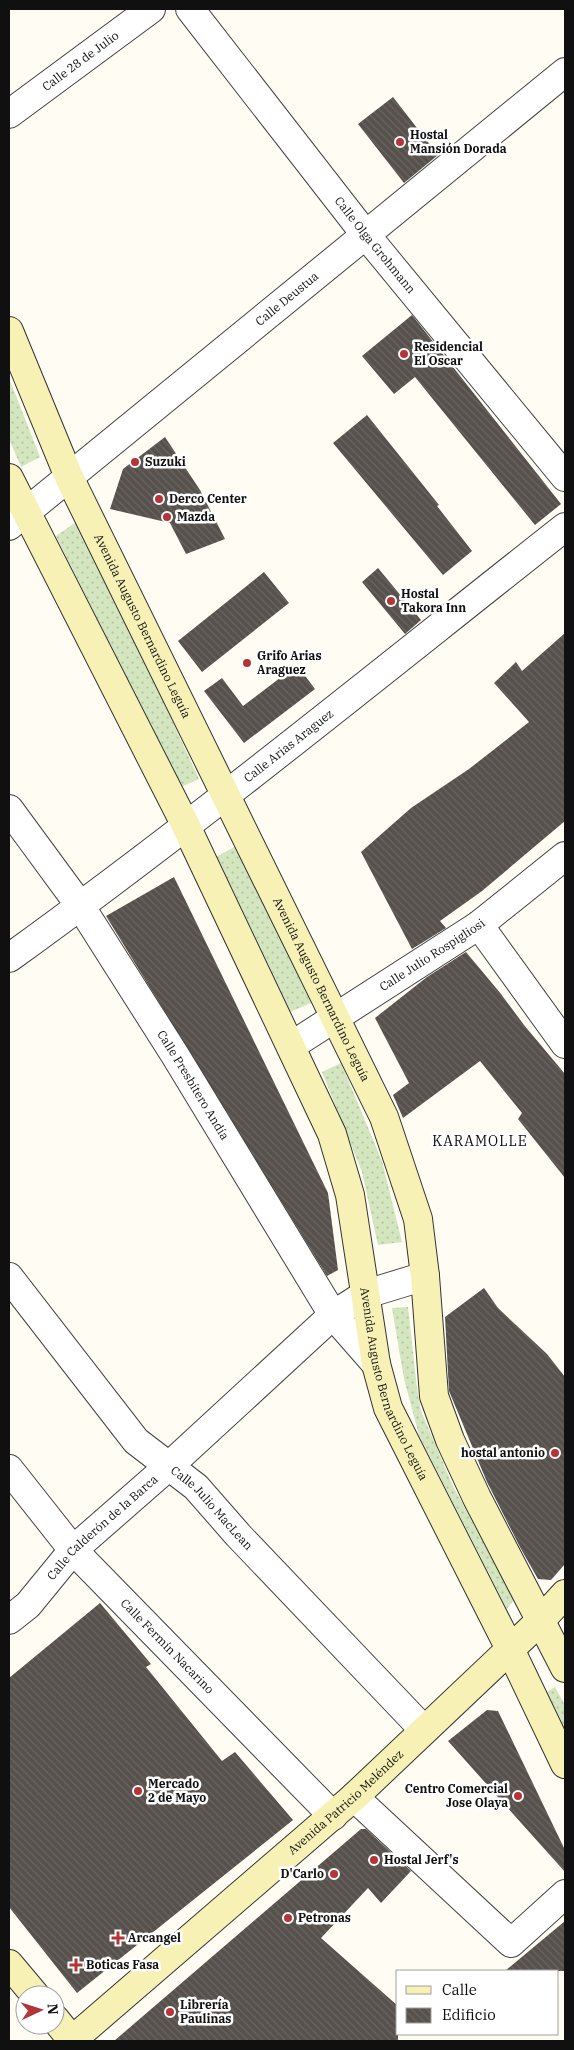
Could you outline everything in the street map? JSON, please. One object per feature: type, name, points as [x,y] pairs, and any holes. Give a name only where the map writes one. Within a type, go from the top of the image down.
[{"type":"main road","name":"Avenida Augusto Bernardino Leguía","points":[[9,331],[69,477],[384,1117],[418,1219],[426,1276],[434,1396],[450,1440],[477,1498],[565,1668]]},
{"type":"main road","name":"Avenida Augusto Bernardino Leguía","points":[[9,478],[17,519],[186,826],[332,1134],[350,1195],[376,1364],[388,1408],[510,1649],[565,1764]]},
{"type":"main road","name":"Avenida Patricio Meléndez","points":[[72,2041],[354,1797],[541,1620],[565,1594]]},
{"type":"main road","points":[[9,1964],[27,1985]]},
{"type":"street","name":"Calle 28 de Julio","points":[[9,114],[151,9]]},
{"type":"street","name":"Calle Olga Grohmann","points":[[190,9],[365,234],[565,477]]},
{"type":"street","name":"Calle Deustua","points":[[17,519],[565,72]]},
{"type":"street","name":"Calle Arias Araguez","points":[[9,958],[81,906],[225,796],[565,526]]},
{"type":"street","name":"Calle Presbítero Andía","points":[[9,808],[81,906],[175,1055],[333,1315],[376,1364]]},
{"type":"street","name":"Calle Julio Rospigliosi","points":[[291,1046],[479,925],[565,856]]},
{"type":"street","points":[[479,925],[565,1044]]},
{"type":"street","name":"Calle Calderón de la Barca","points":[[9,1620],[28,1605],[73,1550],[169,1466],[333,1315],[366,1294],[426,1276]]},
{"type":"street","name":"Calle Julio MacLean","points":[[9,1277],[136,1441],[196,1487],[238,1535],[424,1730]]},
{"type":"street","name":"Calle Fermín Nacarino","points":[[9,1469],[73,1550],[333,1816]]},
{"type":"street","points":[[354,1797],[511,1943],[565,1894]]},
{"type":"green space","points":[[9,378],[40,457],[21,467],[9,439]]},
{"type":"green space","points":[[79,520],[199,779],[181,787],[56,536]]},
{"type":"green space","points":[[236,846],[311,1003],[290,1012],[216,857]]},
{"type":"green space","points":[[341,1063],[382,1161],[402,1242],[378,1245],[362,1172],[322,1072]]},
{"type":"green space","points":[[408,1307],[421,1411],[452,1484],[514,1600],[507,1609],[419,1435],[404,1379],[392,1308]]},
{"type":"green space","points":[[555,1687],[565,1705],[565,1739],[544,1694]]},
{"type":"building","name":"Hostal Mansión Dorada","points":[[393,97],[438,155],[404,183],[358,124]]},
{"type":"building","points":[[412,315],[561,504],[535,525],[415,377],[394,394],[362,356]]},
{"type":"building","points":[[367,415],[439,505],[437,506],[472,551],[443,575],[333,443]]},
{"type":"building","name":"Derco Center","points":[[165,437],[200,490],[225,539],[186,554],[170,523],[110,509],[123,469]]},
{"type":"building","name":"Hostal Takora Inn","points":[[378,568],[421,620],[405,634],[362,582]]},
{"type":"building","points":[[264,572],[289,603],[202,672],[178,641]]},
{"type":"building","points":[[565,633],[565,821],[482,891],[440,921],[446,928],[412,949],[361,852],[411,808],[469,769],[529,722],[494,683],[516,662],[522,671]]},
{"type":"building","points":[[297,665],[315,689],[244,743],[204,691],[222,678],[243,706]]},
{"type":"building","points":[[174,877],[328,1193],[338,1270],[327,1276],[106,916]]},
{"type":"building","points":[[466,952],[565,1074],[565,1178],[518,1119],[522,1113],[480,1061],[403,1118],[393,1095],[409,1083],[375,1018],[427,977]]},
{"type":"building","points":[[484,1288],[498,1308],[547,1354],[565,1377],[565,1564],[551,1580],[538,1579],[521,1549],[487,1482],[449,1391],[445,1317]]},
{"type":"building","name":"Mercado 2 de Mayo","points":[[100,1603],[151,1664],[146,1667],[222,1761],[235,1752],[293,1820],[77,1993],[9,1907],[9,1678]]},
{"type":"building","name":"Centro Comercial Jose Olaya","points":[[487,1710],[498,1711],[565,1850],[565,1872],[448,1741]]},
{"type":"building","points":[[361,1829],[366,1829],[411,1871],[381,1903],[368,1888],[321,1938],[396,2004],[396,2035],[398,2035],[398,2041],[114,2041]]},
{"type":"building","points":[[565,1921],[565,1971],[506,1970]]},
{"type":"place","name":"Hostal Mansión Dorada","points":[[400,142]]},
{"type":"place","name":"Residencial El Oscar","points":[[404,354]]},
{"type":"place","name":"Suzuki","points":[[135,462]]},
{"type":"place","name":"Derco Center","points":[[159,499]]},
{"type":"place","name":"Mazda","points":[[167,517]]},
{"type":"place","name":"Hostal Takora Inn","points":[[391,601]]},
{"type":"place","name":"Grifo Arias Araguez","points":[[247,663]]},
{"type":"place","name":"hostal antonio","points":[[555,1453]]},
{"type":"place","name":"Mercado 2 de Mayo","points":[[138,1791]]},
{"type":"place","name":"Centro Comercial Jose Olaya","points":[[518,1796]]},
{"type":"place","name":"Hostal Jerf's","points":[[374,1860]]},
{"type":"place","name":"D'Carlo","points":[[334,1874]]},
{"type":"place","name":"Petronas","points":[[288,1918]]},
{"type":"place","name":"Arcangel","points":[[118,1938]]},
{"type":"place","name":"Boticas Fasa","points":[[76,1965]]},
{"type":"place","name":"Librería Paulinas","points":[[170,2012]]},
{"type":"district","name":"KARAMOLLE","points":[[480,1141]]}]
